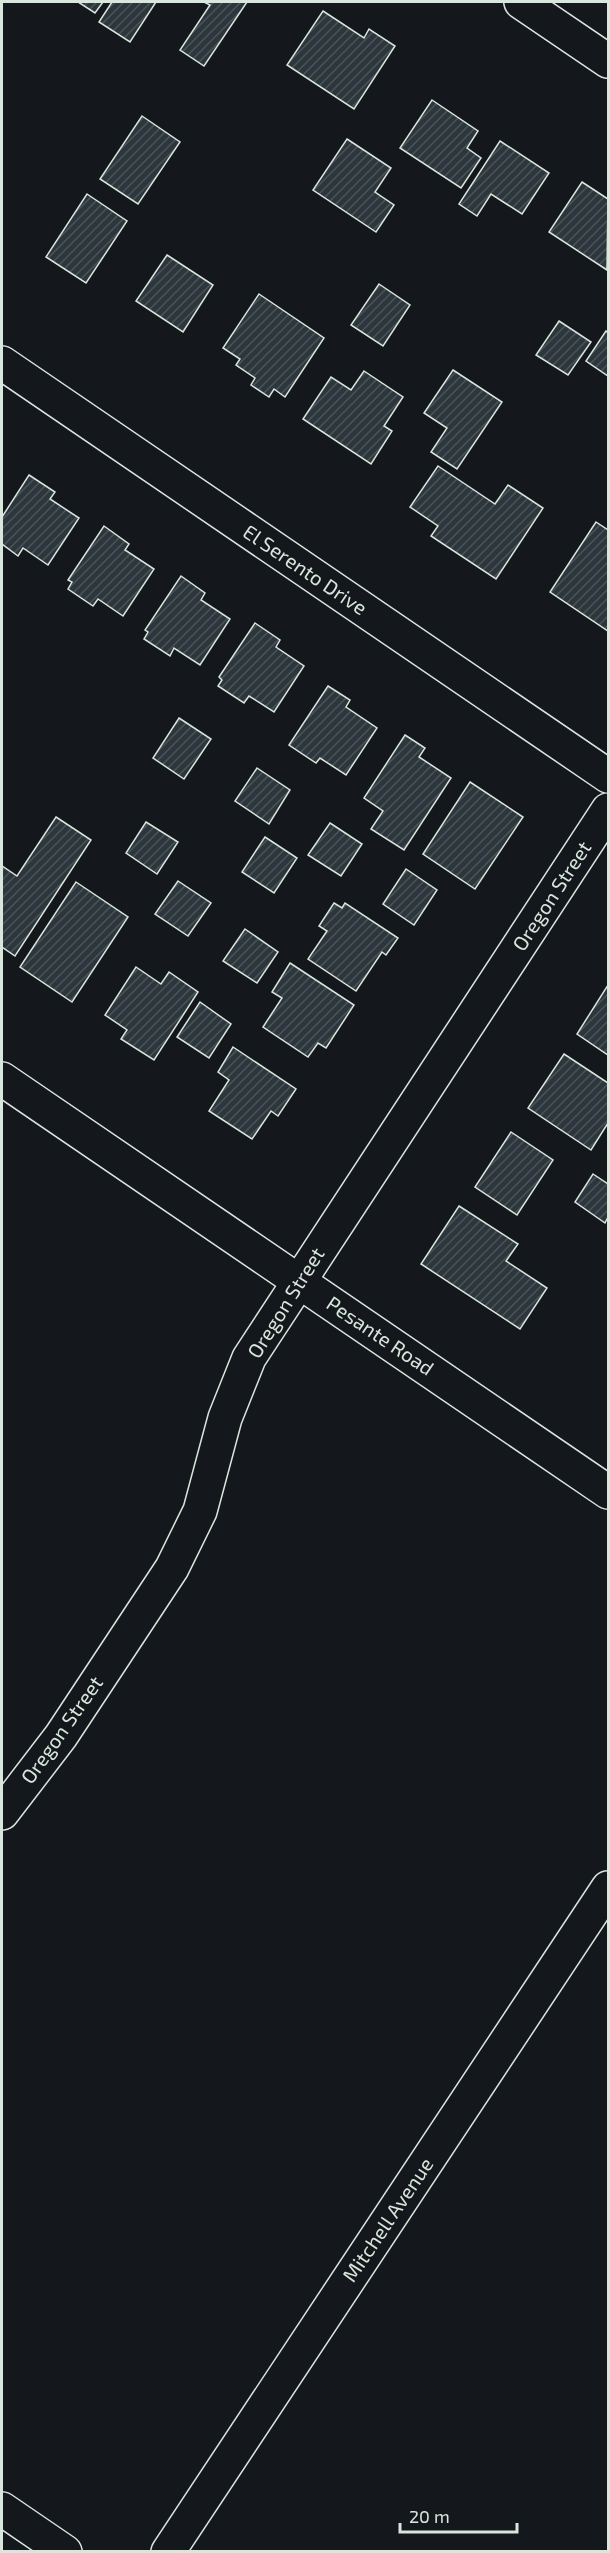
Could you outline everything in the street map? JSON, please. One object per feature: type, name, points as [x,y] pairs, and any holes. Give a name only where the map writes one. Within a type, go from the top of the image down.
[{"type":"street","points":[[521,2],[609,61]]},
{"type":"street","name":"El Serento Drive","points":[[2,363],[609,777]]},
{"type":"street","name":"Oregon Street","points":[[2,1813],[62,1736],[172,1568],[200,1511],[225,1418],[249,1359],[609,810]]},
{"type":"street","name":"Pesante Road","points":[[2,1079],[609,1492]]},
{"type":"street","name":"Mitchell Avenue","points":[[168,2552],[609,1888]]},
{"type":"street","points":[[2,2509],[64,2552]]},
{"type":"building","points":[[78,2],[103,2],[95,13]]},
{"type":"building","points":[[112,2],[156,2],[130,42],[99,22]]},
{"type":"building","points":[[204,2],[247,2],[204,66],[180,50],[210,5]]},
{"type":"building","points":[[323,11],[364,38],[369,29],[395,46],[354,109],[287,65]]},
{"type":"building","points":[[432,100],[478,131],[467,148],[481,158],[461,188],[400,148]]},
{"type":"building","points":[[142,116],[180,142],[138,204],[100,179]]},
{"type":"building","points":[[347,139],[391,168],[375,192],[394,205],[376,232],[313,190]]},
{"type":"building","points":[[500,141],[549,173],[522,214],[491,194],[477,216],[459,204]]},
{"type":"building","points":[[582,182],[608,199],[607,270],[549,232]]},
{"type":"building","points":[[87,194],[127,221],[86,283],[46,257]]},
{"type":"building","points":[[167,255],[213,285],[183,332],[136,301]]},
{"type":"building","points":[[379,284],[410,305],[383,346],[351,325]]},
{"type":"building","points":[[259,294],[324,338],[285,397],[274,389],[269,397],[251,385],[255,378],[236,365],[240,359],[223,348]]},
{"type":"building","points":[[559,321],[591,342],[568,375],[536,355]]},
{"type":"building","points":[[606,331],[608,333],[608,376],[586,361]]},
{"type":"building","points":[[453,370],[502,402],[457,469],[431,452],[447,428],[424,413]]},
{"type":"building","points":[[364,371],[403,397],[384,426],[392,431],[371,464],[303,419],[331,377],[351,390]]},
{"type":"building","points":[[438,466],[495,504],[508,485],[543,508],[496,579],[431,536],[438,526],[410,507]]},
{"type":"building","points":[[29,475],[55,492],[50,499],[79,518],[48,565],[23,548],[18,556],[2,544],[2,517]]},
{"type":"building","points":[[596,522],[608,530],[608,631],[550,592]]},
{"type":"building","points":[[104,526],[129,544],[125,550],[154,569],[123,616],[98,599],[93,606],[68,589],[72,582],[68,580]]},
{"type":"building","points":[[181,576],[205,593],[201,600],[230,619],[200,665],[174,648],[170,656],[144,639],[148,632],[145,630]]},
{"type":"building","points":[[255,623],[280,640],[276,647],[304,666],[274,712],[249,696],[244,703],[218,686],[222,680],[219,677]]},
{"type":"building","points":[[328,686],[350,700],[346,707],[377,728],[346,775],[320,758],[316,763],[289,745]]},
{"type":"building","points":[[179,718],[211,739],[184,779],[153,758]]},
{"type":"building","points":[[405,735],[425,748],[419,757],[451,778],[404,850],[371,829],[383,811],[364,798]]},
{"type":"building","points":[[257,768],[290,790],[269,824],[235,801]]},
{"type":"building","points":[[470,782],[523,817],[475,889],[423,854]]},
{"type":"building","points":[[56,817],[91,840],[15,956],[2,947],[2,866],[17,876]]},
{"type":"building","points":[[146,822],[178,842],[157,874],[126,853]]},
{"type":"building","points":[[330,823],[362,844],[341,876],[308,855]]},
{"type":"building","points":[[265,837],[297,858],[274,893],[242,872]]},
{"type":"building","points":[[406,869],[437,890],[414,925],[383,904]]},
{"type":"building","points":[[178,881],[211,903],[188,936],[155,914]]},
{"type":"building","points":[[76,882],[128,917],[72,1002],[20,967]]},
{"type":"building","points":[[334,903],[342,908],[345,903],[398,938],[386,955],[382,952],[356,991],[308,959],[327,931],[319,926]]},
{"type":"building","points":[[245,929],[278,952],[257,983],[223,961]]},
{"type":"building","points":[[290,963],[354,1005],[326,1048],[318,1043],[308,1057],[263,1027],[282,998],[272,992]]},
{"type":"building","points":[[136,967],[161,984],[169,972],[198,992],[154,1060],[121,1039],[127,1030],[105,1015]]},
{"type":"building","points":[[608,985],[608,1055],[577,1034]]},
{"type":"building","points":[[200,1002],[231,1024],[209,1058],[177,1037]]},
{"type":"building","points":[[233,1047],[296,1089],[278,1116],[271,1111],[252,1139],[209,1111],[229,1080],[218,1072]]},
{"type":"building","points":[[564,1054],[608,1083],[608,1123],[591,1150],[528,1108]]},
{"type":"building","points":[[511,1132],[553,1160],[517,1215],[475,1187]]},
{"type":"building","points":[[593,1174],[608,1184],[608,1217],[605,1223],[575,1202]]},
{"type":"building","points":[[459,1206],[518,1244],[506,1261],[547,1288],[520,1329],[421,1264]]}]
